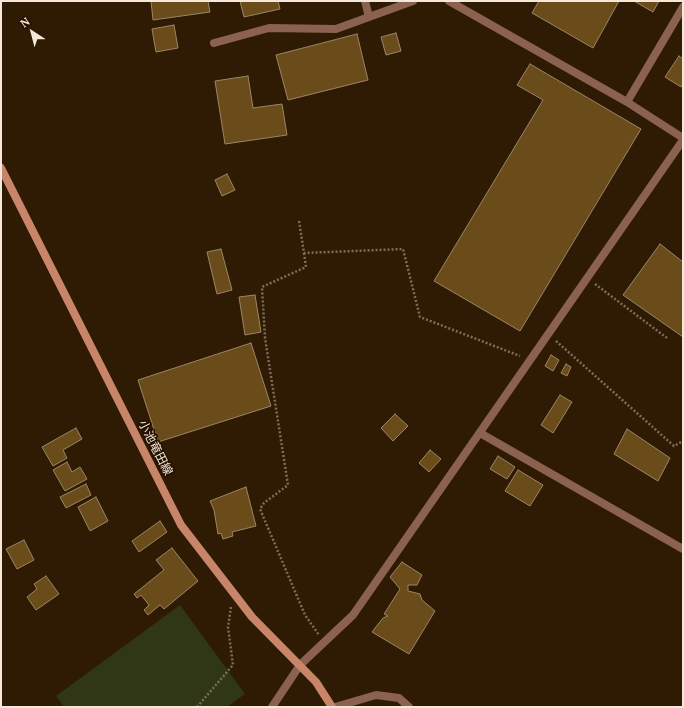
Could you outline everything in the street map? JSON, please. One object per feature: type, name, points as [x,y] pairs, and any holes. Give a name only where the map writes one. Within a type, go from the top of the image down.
[{"type":"main road","name":"小池竜田線","points":[[1,168],[181,525],[252,617],[316,682],[333,707]]},
{"type":"street","points":[[364,1],[368,17]]},
{"type":"street","points":[[214,43],[269,28],[336,29],[413,1]]},
{"type":"street","points":[[272,707],[300,665],[353,616],[683,139],[627,102],[449,1]]},
{"type":"street","points":[[627,102],[683,7]]},
{"type":"street","points":[[480,433],[683,549]]},
{"type":"street","points":[[333,707],[376,695],[399,698],[409,707]]},
{"type":"path","points":[[299,221],[306,267],[262,287],[265,338],[288,485],[264,503],[260,509],[305,615],[324,642]]},
{"type":"path","points":[[304,253],[403,249],[420,317],[530,360]]},
{"type":"path","points":[[587,278],[668,338]]},
{"type":"path","points":[[548,334],[674,446],[683,441]]},
{"type":"path","points":[[197,707],[233,665],[228,627],[233,593]]},
{"type":"green space","points":[[180,605],[245,694],[227,707],[64,707],[56,696]]},
{"type":"building","points":[[151,1],[208,1],[210,12],[153,20]]},
{"type":"building","points":[[240,1],[278,1],[280,9],[244,17]]},
{"type":"building","points":[[539,1],[619,1],[593,48],[532,13]]},
{"type":"building","points":[[634,1],[659,1],[653,12]]},
{"type":"building","points":[[174,25],[178,48],[156,52],[152,29]]},
{"type":"building","points":[[396,33],[401,51],[386,55],[381,37]]},
{"type":"building","points":[[357,34],[368,80],[288,100],[276,55]]},
{"type":"building","points":[[679,56],[683,59],[683,83],[681,87],[665,77]]},
{"type":"building","points":[[530,64],[641,129],[520,331],[434,281],[543,100],[517,85]]},
{"type":"building","points":[[248,76],[253,108],[282,104],[287,135],[225,144],[215,81]]},
{"type":"building","points":[[227,174],[235,190],[222,196],[215,180]]},
{"type":"building","points":[[660,244],[683,262],[683,337],[623,295]]},
{"type":"building","points":[[221,249],[232,290],[217,294],[207,252]]},
{"type":"building","points":[[255,295],[261,332],[245,335],[239,297]]},
{"type":"building","points":[[251,343],[271,406],[158,442],[138,380]]},
{"type":"building","points":[[551,355],[559,360],[553,371],[545,366]]},
{"type":"building","points":[[566,364],[571,367],[567,376],[561,373]]},
{"type":"building","points":[[560,395],[572,402],[553,433],[541,425]]},
{"type":"building","points":[[395,414],[408,426],[393,441],[381,428]]},
{"type":"building","points":[[76,428],[82,439],[63,450],[67,458],[53,466],[42,447]]},
{"type":"building","points":[[627,429],[670,458],[658,481],[614,454]]},
{"type":"building","points":[[430,450],[441,459],[429,472],[419,463]]},
{"type":"building","points":[[498,456],[515,467],[507,479],[490,469]]},
{"type":"building","points":[[67,462],[72,472],[80,467],[87,479],[65,491],[53,470]]},
{"type":"building","points":[[518,470],[543,485],[530,506],[505,491]]},
{"type":"building","points":[[86,484],[91,495],[66,508],[60,497]]},
{"type":"building","points":[[246,487],[256,526],[232,532],[233,536],[223,539],[221,533],[218,534],[214,510],[210,501]]},
{"type":"building","points":[[96,497],[108,521],[90,531],[78,507]]},
{"type":"building","points":[[160,521],[167,532],[139,552],[132,541]]},
{"type":"building","points":[[24,540],[34,560],[17,569],[6,549]]},
{"type":"building","points":[[172,548],[198,581],[164,609],[160,605],[148,615],[144,610],[149,605],[141,595],[137,598],[134,594],[164,570],[156,560]]},
{"type":"building","points":[[402,562],[422,575],[417,585],[408,585],[408,591],[420,594],[422,600],[435,611],[409,654],[372,632],[383,618],[388,616],[384,614],[400,589],[390,577]]},
{"type":"building","points":[[46,576],[59,594],[36,610],[27,597],[37,589],[34,584]]}]
